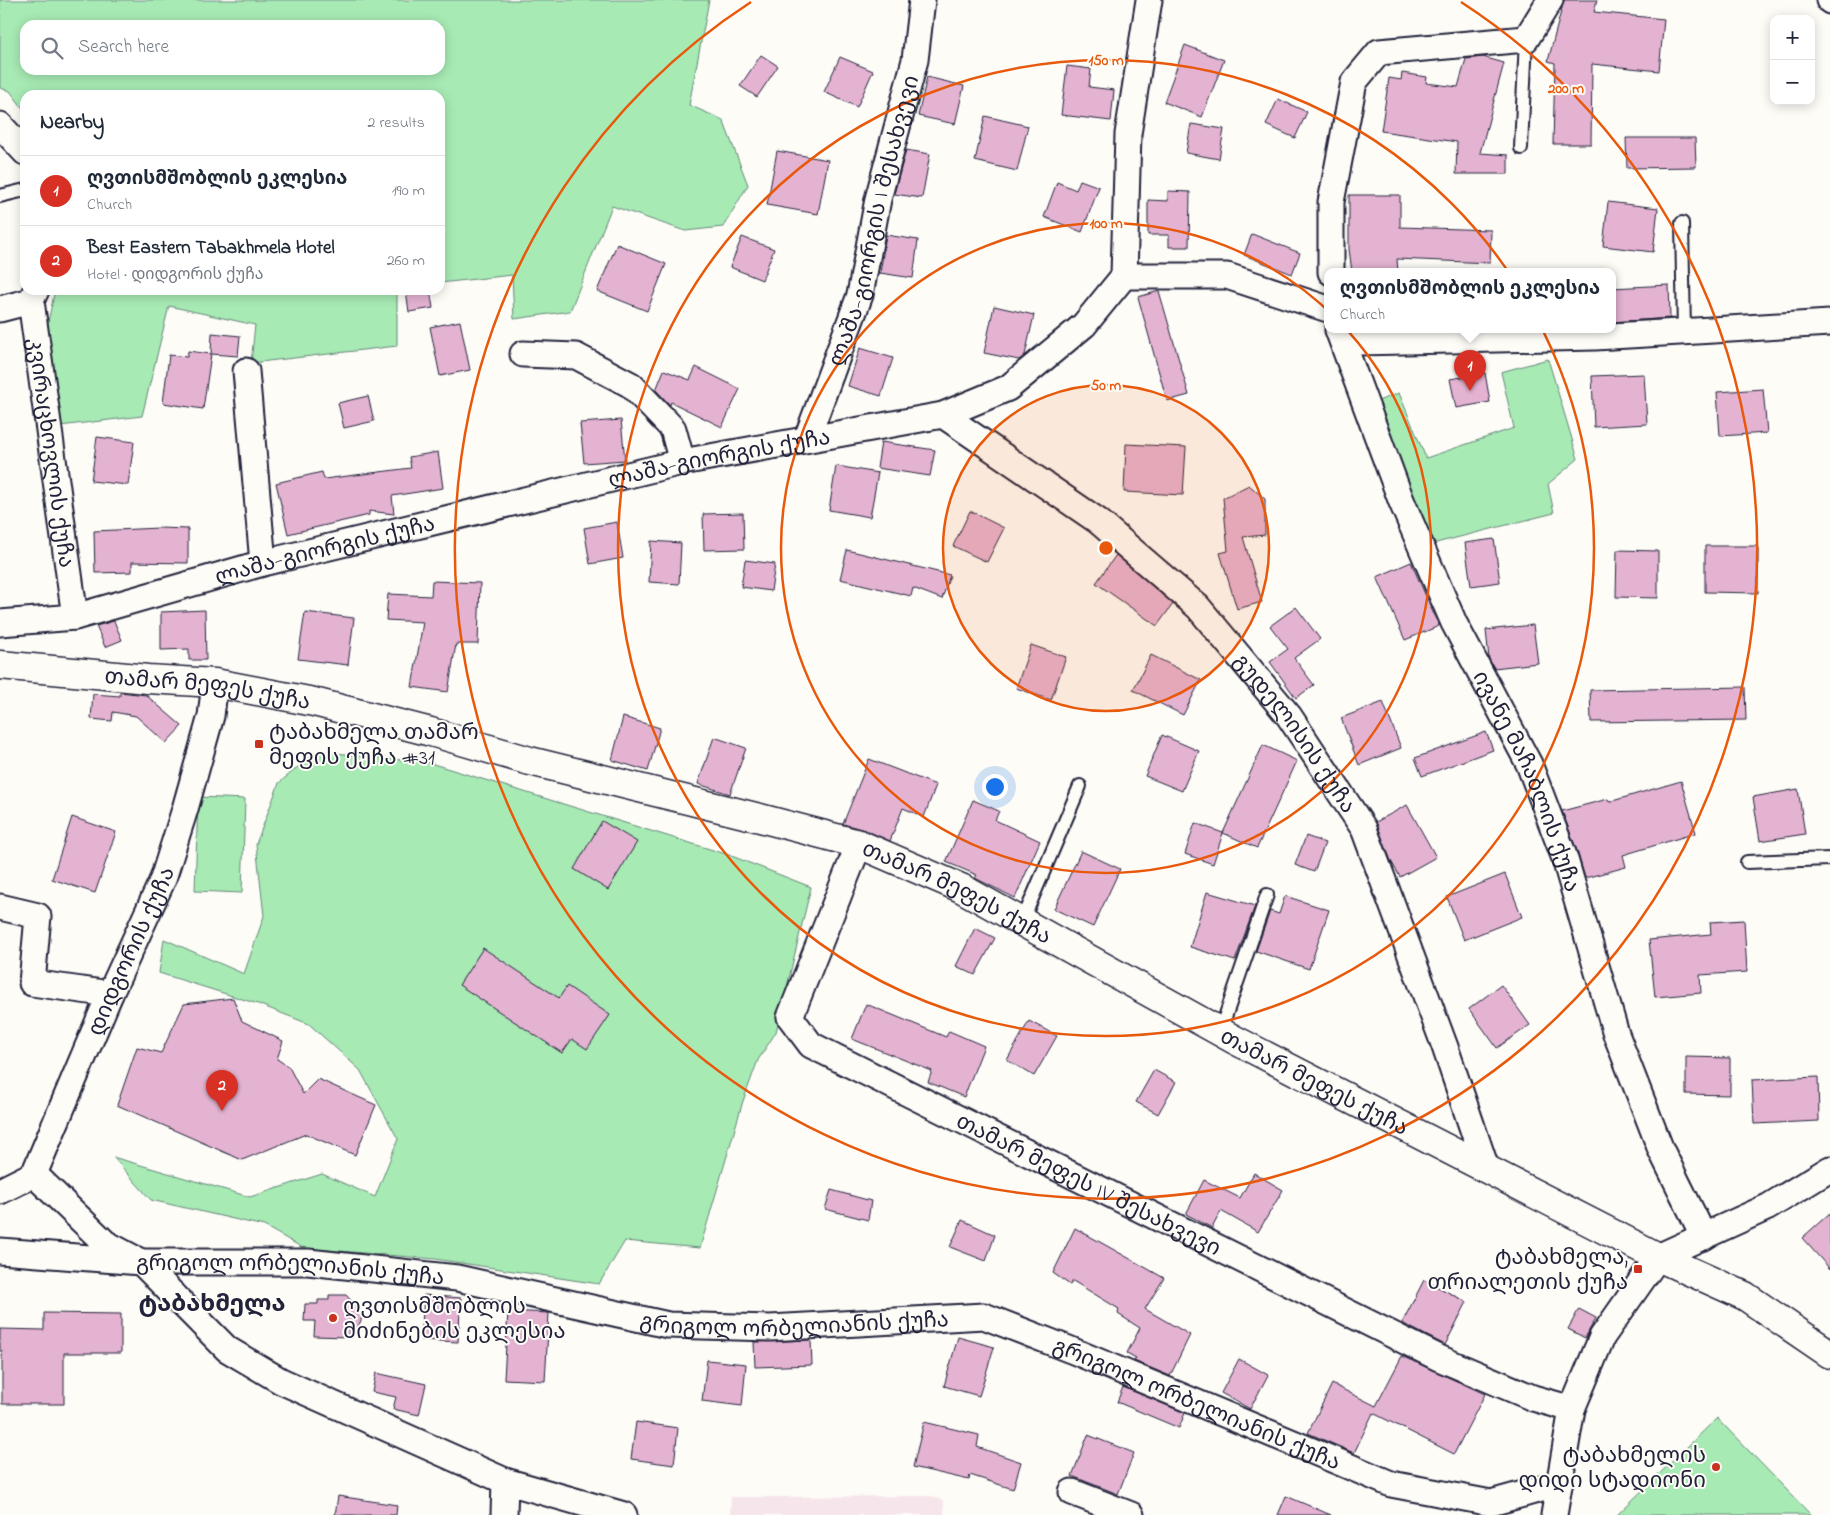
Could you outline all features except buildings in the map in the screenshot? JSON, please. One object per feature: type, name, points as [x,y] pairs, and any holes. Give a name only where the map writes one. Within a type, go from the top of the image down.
[{"type":"street","name":"ლაშა-გიორგის I შესახვევი","points":[[807,438],[860,296],[878,199],[915,60],[922,0]]},
{"type":"street","points":[[1149,0],[1128,134],[1124,276],[1227,276],[1324,308]]},
{"type":"street","points":[[1331,268],[1331,202],[1354,82],[1379,52],[1526,39],[1550,0]]},
{"type":"street","points":[[0,125],[20,147]]},
{"type":"street","name":"ლაშა-გიორგის ქუჩა","points":[[0,623],[74,617],[263,563],[682,462],[943,415],[1008,388],[1084,325],[1124,276]]},
{"type":"street","points":[[0,309],[33,296]]},
{"type":"street","name":"კვირაცხოვლის ქუჩა","points":[[33,296],[74,617]]},
{"type":"street","points":[[1350,333],[1358,342],[1595,337],[1830,322]]},
{"type":"street","name":"ივანე მაჩაბლის ქუჩა","points":[[1339,333],[1401,500],[1454,623],[1529,764],[1564,856],[1616,1034],[1661,1150],[1704,1237]]},
{"type":"street","points":[[523,354],[576,356],[630,385],[673,430],[682,462]]},
{"type":"street","points":[[246,371],[263,563]]},
{"type":"street","name":"გუდელისის ქუჩა","points":[[943,415],[1098,521],[1198,606],[1289,716],[1364,829],[1445,1047],[1486,1168]]},
{"type":"street","name":"თამარ მეფეს ქუჩა","points":[[0,665],[215,684],[314,702],[431,732],[530,761],[859,844],[961,888],[1220,1032],[1658,1258],[1745,1296],[1830,1354]]},
{"type":"street","name":"დიდგორის ქუჩა","points":[[34,1174],[110,994],[163,879],[185,809],[210,716],[215,684]]},
{"type":"street","name":"თამარ მეფეს IV შესახვევი","points":[[859,844],[790,1016],[812,1045],[1439,1358],[1533,1398],[1572,1409]]},
{"type":"street","points":[[0,907],[38,916],[32,983],[110,994]]},
{"type":"street","points":[[1554,1515],[1572,1409],[1602,1337],[1658,1258],[1768,1206],[1830,1169]]},
{"type":"street","points":[[0,1191],[34,1174],[105,1243],[141,1262],[227,1349],[273,1377],[505,1481],[624,1515]]},
{"type":"street","name":"გრიგოლ ორბელიანის ქუჩა","points":[[0,1251],[141,1262],[308,1262],[457,1278],[668,1325],[770,1328],[984,1316],[1391,1484],[1491,1503],[1559,1484]]},
{"type":"street","points":[[504,1515],[505,1481]]},
{"type":"street","points":[[1072,1492],[1131,1515]]},
{"type":"lane","points":[[1521,148],[1526,39]]},
{"type":"lane","points":[[0,196],[20,191]]},
{"type":"lane","points":[[1682,223],[1684,332]]},
{"type":"lane","points":[[1022,922],[1080,786]]},
{"type":"lane","points":[[1747,862],[1830,859]]},
{"type":"lane","points":[[1220,1032],[1267,895]]},
{"type":"shaded area","points":[[932,1496],[944,1501],[944,1515],[730,1515],[731,1497]]},
{"type":"green space","points":[[0,0],[709,0],[689,105],[723,120],[748,185],[723,227],[685,231],[612,206],[570,311],[514,319],[512,275],[445,282],[445,90],[20,90],[20,104],[10,91],[0,88]]},
{"type":"green space","points":[[54,295],[397,295],[397,346],[251,363],[255,325],[169,306],[142,416],[60,426],[46,331]]},
{"type":"green space","points":[[1548,359],[1578,459],[1548,484],[1554,513],[1432,544],[1378,401],[1399,393],[1426,458],[1514,428],[1501,372]]},
{"type":"green space","points":[[317,751],[430,763],[729,855],[811,887],[776,1032],[758,1060],[743,1101],[700,1248],[625,1241],[599,1284],[435,1259],[303,1248],[264,1226],[151,1200],[113,1157],[250,1197],[322,1174],[375,1197],[398,1139],[360,1070],[309,1024],[258,1004],[159,973],[164,939],[244,974],[264,916],[256,844],[279,783]]},
{"type":"green space","points":[[198,797],[245,799],[242,893],[195,891]]},
{"type":"green space","name":"ტაბახმელის დიდი სტადიონი","points":[[1717,1418],[1811,1515],[1617,1515]]},
{"type":"place","name":"ღვთისმშობლის ეკლესია","points":[[1470,391]]},
{"type":"place","name":"ტაბახმელა თამარ მეფის ქუჩა #31","points":[[259,744]]},
{"type":"place","name":"Best Eastern Tabakhmela Hotel","points":[[222,1111]]},
{"type":"place","name":"ტაბახმელა, თრიალეთის ქუჩა","points":[[1638,1269]]},
{"type":"place","name":"ღვთისმშობლის მიძინების ეკლესია","points":[[333,1318]]},
{"type":"place","name":"ტაბახმელის დიდი სტადიონი","points":[[1716,1467]]},
{"type":"district","name":"ტაბახმელა","points":[[212,1303]]}]
